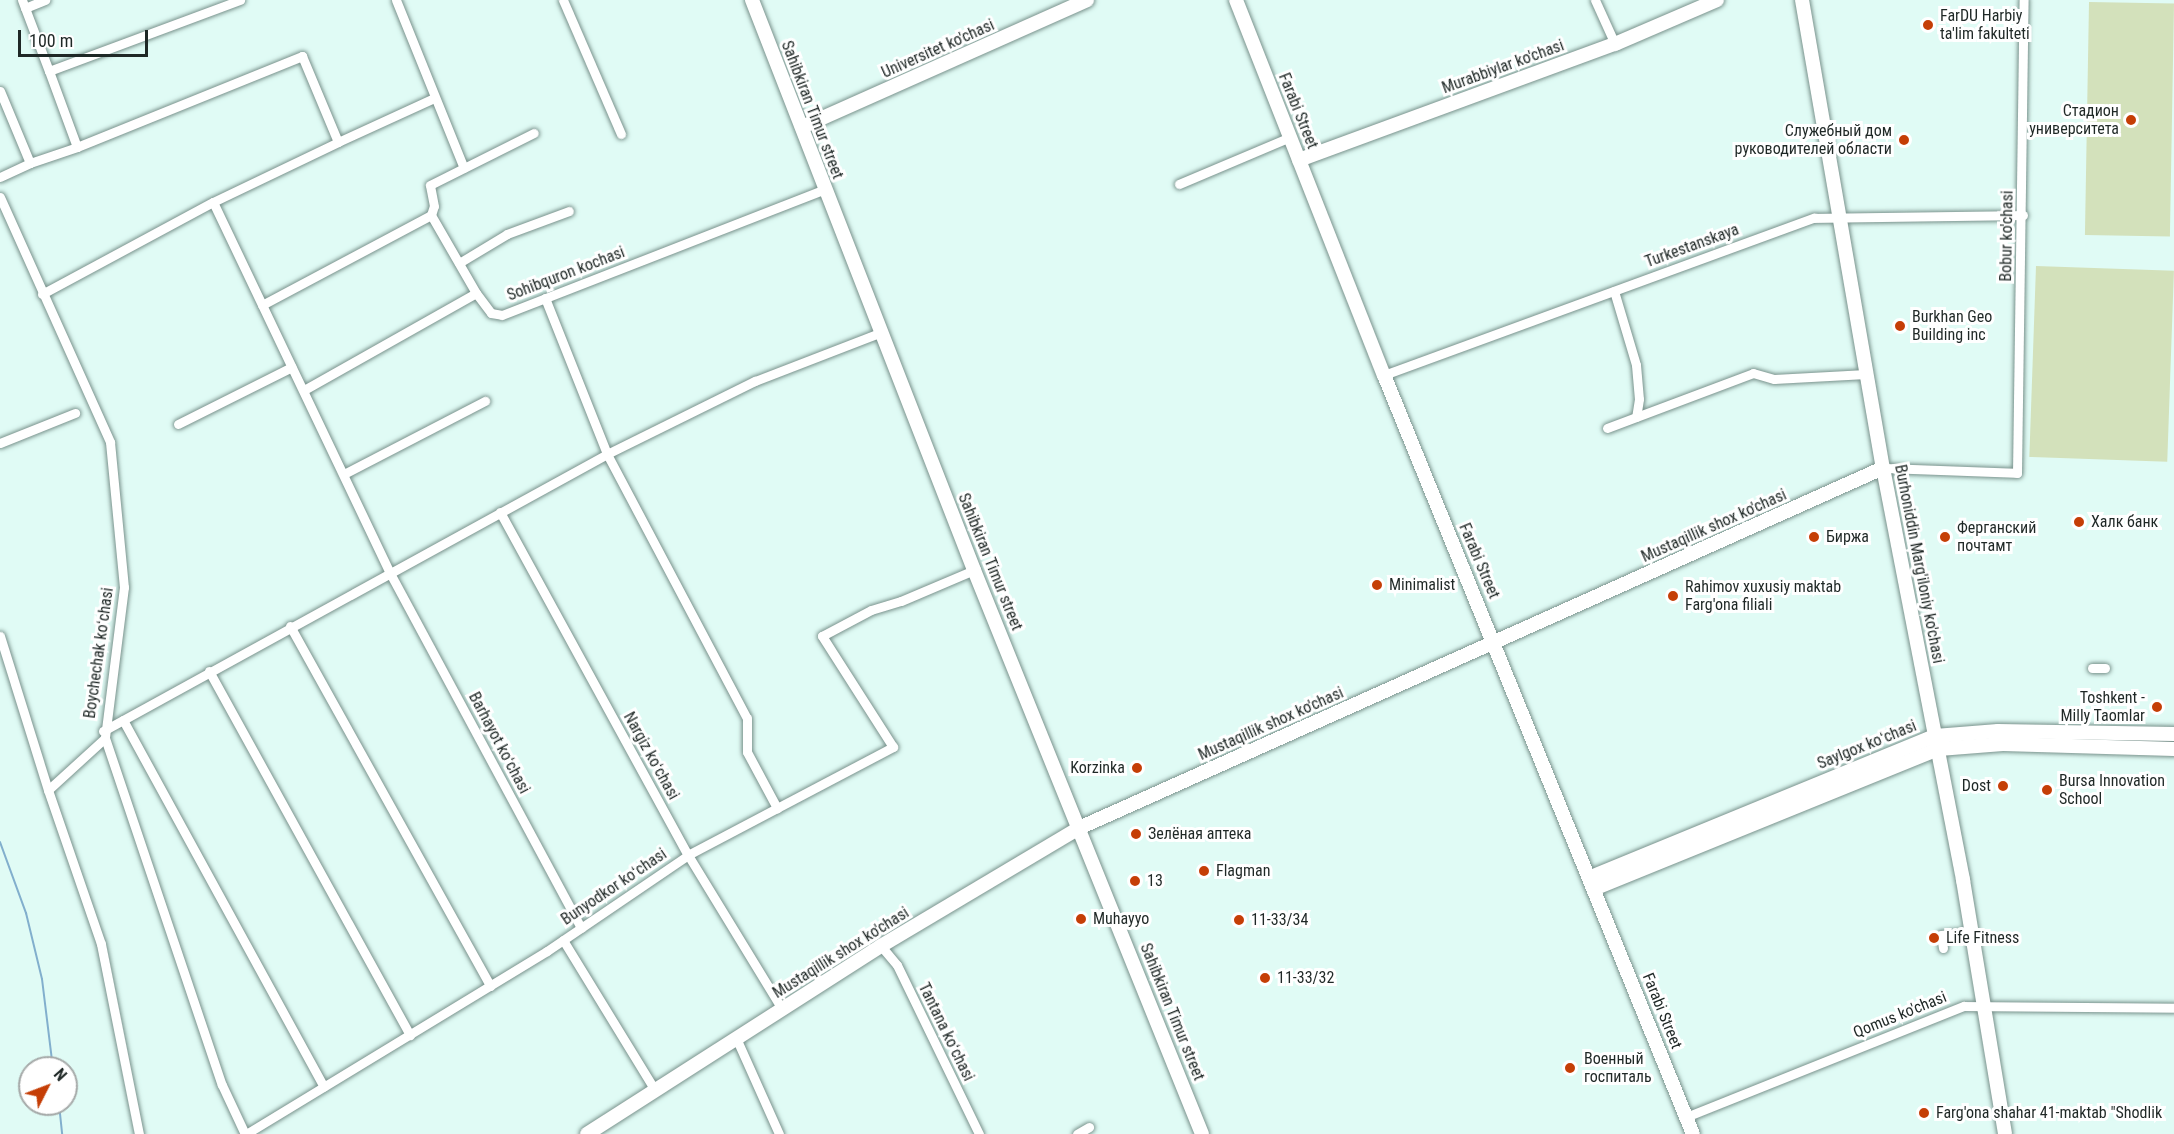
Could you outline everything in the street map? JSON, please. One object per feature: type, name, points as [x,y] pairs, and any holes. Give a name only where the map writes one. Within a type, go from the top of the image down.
[{"type":"main road","name":"Sahibkiran Timur street","points":[[752,0],[974,570],[1202,1134]]},
{"type":"main road","name":"Universitet ko'chasi","points":[[802,128],[1087,0]]},
{"type":"main road","name":"Farabi Street","points":[[1236,0],[1384,375],[1594,883],[1693,1134]]},
{"type":"main road","name":"Murabbiylar ko'chasi","points":[[1299,160],[1614,44],[1717,0]]},
{"type":"main road","name":"Burhoniddin Marg'iloniy ko'chasi","points":[[1802,0],[1837,216],[1883,468],[1937,742],[2005,1134]]},
{"type":"main road","name":"Mustaqillik shox ko'chasi","points":[[587,1134],[881,946],[1079,828],[1883,468]]},
{"type":"main road","name":"Saylgox koʻchasi","points":[[1594,883],[1937,742],[1998,731],[2174,734]]},
{"type":"main road","name":"Saylgox koʻchasi","points":[[1937,742],[2174,749]]},
{"type":"street","points":[[45,0],[23,4],[77,147]]},
{"type":"street","points":[[49,71],[240,0]]},
{"type":"street","points":[[396,0],[434,99],[464,168]]},
{"type":"street","points":[[563,0],[621,134]]},
{"type":"street","points":[[1595,0],[1614,44]]},
{"type":"street","name":"Bobur ko'chasi","points":[[2017,473],[2023,215],[2024,0]]},
{"type":"street","points":[[0,177],[30,163],[77,147],[302,56],[338,142]]},
{"type":"street","points":[[0,91],[30,163]]},
{"type":"street","points":[[42,294],[213,202],[434,99]]},
{"type":"street","points":[[262,305],[431,215],[434,206],[429,185],[534,133]]},
{"type":"street","points":[[1179,184],[1290,137]]},
{"type":"street","name":"Sohibquron kochasi","points":[[476,292],[496,316],[826,189]]},
{"type":"street","name":"Boychechak koʻchasi","points":[[0,197],[110,442],[124,587],[104,734],[48,790]]},
{"type":"street","name":"Barhayot koʻchasi","points":[[213,202],[390,573],[581,928]]},
{"type":"street","points":[[459,263],[507,234],[569,211]]},
{"type":"street","points":[[304,390],[476,292],[431,215]]},
{"type":"street","name":"Turkestanskaya","points":[[1384,375],[1814,218],[2023,215]]},
{"type":"street","points":[[1614,291],[1636,365],[1639,399],[1636,417]]},
{"type":"street","points":[[545,298],[607,454],[746,714],[747,752],[777,808]]},
{"type":"street","points":[[246,1134],[222,1085],[104,734],[123,720],[209,671],[607,454],[755,381],[882,332]]},
{"type":"street","points":[[178,424],[292,367]]},
{"type":"street","points":[[1607,428],[1753,373],[1774,379],[1866,374]]},
{"type":"street","points":[[344,474],[485,402]]},
{"type":"street","points":[[0,443],[75,412]]},
{"type":"street","name":"Mustaqillik shox ko'chasi","points":[[1883,468],[2017,473]]},
{"type":"street","name":"Nargiz koʻchasi","points":[[500,512],[688,855],[782,1009]]},
{"type":"street","name":"Bunyodkor koʻchasi","points":[[246,1134],[563,940],[688,855],[893,747],[822,636],[871,610],[901,601],[974,570]]},
{"type":"street","points":[[290,626],[490,986]]},
{"type":"street","points":[[0,636],[48,790],[101,944],[139,1134]]},
{"type":"street","points":[[2092,668],[2105,668]]},
{"type":"street","points":[[209,671],[410,1035]]},
{"type":"street","points":[[123,720],[324,1087]]},
{"type":"street","points":[[1943,948],[1940,931],[1971,932]]},
{"type":"street","points":[[563,940],[655,1090]]},
{"type":"street","name":"Tantana koʻchasi","points":[[881,946],[897,965],[979,1134]]},
{"type":"street","name":"Qomus ko'chasi","points":[[1686,1117],[1964,1006],[2174,1008]]},
{"type":"street","points":[[737,1040],[779,1134]]},
{"type":"street","points":[[1077,1134],[1089,1127]]},
{"type":"green space","name":"Стадион университета","points":[[2089,2],[2174,3],[2170,236],[2085,235]]},
{"type":"green space","points":[[2036,266],[2174,271],[2167,462],[2029,457]]},
{"type":"waterway","points":[[0,842],[26,913],[42,979],[52,1056]]},
{"type":"waterway","points":[[60,1116],[62,1134]]},
{"type":"place","name":"FarDU Harbiy ta'lim fakulteti","points":[[1928,25]]},
{"type":"place","name":"Стадион университета","points":[[2131,120]]},
{"type":"place","name":"Служебный дом руководителей области","points":[[1904,140]]},
{"type":"place","name":"Burkhan Geo Building inc","points":[[1900,326]]},
{"type":"place","name":"Халк банк","points":[[2079,522]]},
{"type":"place","name":"Биржа","points":[[1814,537]]},
{"type":"place","name":"Ферганский почтамт","points":[[1945,537]]},
{"type":"place","name":"Minimalist","points":[[1377,585]]},
{"type":"place","name":"Rahimov xuxusiy maktab Farg'ona filiali","points":[[1673,596]]},
{"type":"place","name":"Toshkent - Milly Taomlar","points":[[2157,707]]},
{"type":"place","name":"Korzinka","points":[[1137,768]]},
{"type":"place","name":"Dost","points":[[2003,786]]},
{"type":"place","name":"Bursa Innovation School","points":[[2047,790]]},
{"type":"place","name":"Зелёная аптека","points":[[1136,834]]},
{"type":"place","name":"Flagman","points":[[1204,871]]},
{"type":"place","name":"13","points":[[1135,881]]},
{"type":"place","name":"Muhayyo","points":[[1081,919]]},
{"type":"place","name":"11-33/34","points":[[1239,920]]},
{"type":"place","name":"Life Fitness","points":[[1934,938]]},
{"type":"place","name":"11-33/32","points":[[1265,978]]},
{"type":"place","name":"Военный госпиталь","points":[[1570,1068]]},
{"type":"place","name":"Farg'ona shahar 41-maktab \"Shodlik","points":[[1924,1113]]}]
